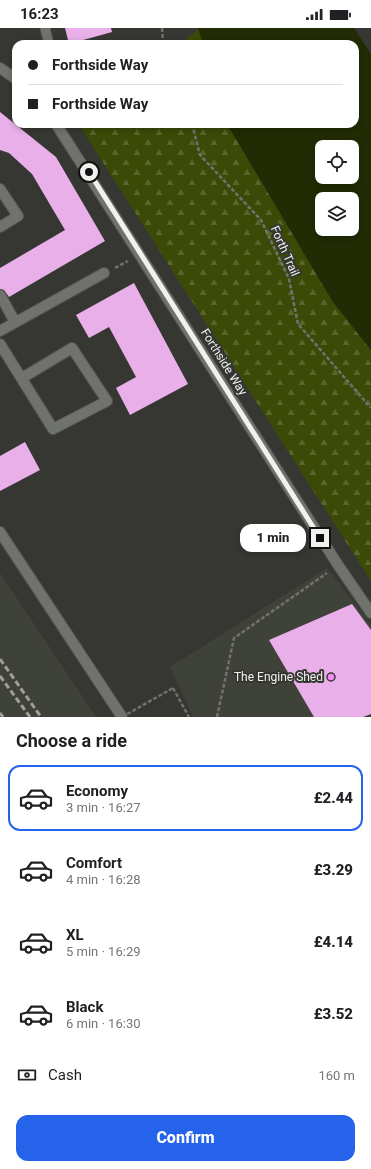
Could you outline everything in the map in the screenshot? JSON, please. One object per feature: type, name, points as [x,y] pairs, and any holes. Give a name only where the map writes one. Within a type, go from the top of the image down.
[{"type":"street","points":[[0,68],[12,76]]},
{"type":"street","name":"Forthside Way","points":[[59,128],[338,566],[371,613]]},
{"type":"street","points":[[0,189],[18,216],[0,227]]},
{"type":"street","points":[[0,331],[104,273]]},
{"type":"street","points":[[0,295],[15,322]]},
{"type":"street","points":[[0,344],[53,429],[107,401],[72,348],[22,378]]},
{"type":"street","points":[[0,532],[122,717]]},
{"type":"lane","points":[[45,28],[49,40]]},
{"type":"path","points":[[162,28],[163,40]]},
{"type":"path","name":"Forth Trail","points":[[193,128],[200,156],[261,220],[289,279],[298,324],[371,408]]},
{"type":"path","points":[[104,273],[140,255]]},
{"type":"path","points":[[217,717],[234,638],[338,566]]},
{"type":"path","points":[[122,717],[173,688],[189,717]]},
{"type":"shaded area","points":[[198,28],[354,28],[371,54],[371,350],[333,302],[229,128],[359,128],[359,40],[202,40]]},
{"type":"shaded area","points":[[327,568],[371,624],[371,717],[193,717],[170,667]]},
{"type":"shaded area","points":[[0,573],[96,717],[0,717]]},
{"type":"green space","points":[[199,29],[202,40],[185,40]]},
{"type":"green space","points":[[81,128],[229,128],[333,302],[371,350],[371,581]]},
{"type":"building","points":[[65,28],[111,28],[112,32],[83,40],[68,40]]},
{"type":"building","points":[[0,112],[12,122],[12,128],[20,128],[56,157],[105,241],[9,297],[4,290],[0,289],[0,268],[65,230],[32,174],[9,153],[0,150]]},
{"type":"building","points":[[134,283],[188,384],[130,415],[116,388],[136,377],[109,327],[89,338],[76,315]]},
{"type":"building","points":[[25,442],[40,470],[0,491],[0,456]]},
{"type":"building","name":"The Engine Shed","points":[[352,604],[371,630],[371,714],[363,717],[314,717],[269,640]]},
{"type":"railway","points":[[0,659],[41,717]]},
{"type":"railway","points":[[0,676],[30,717]]},
{"type":"railway","points":[[0,713],[3,717]]},
{"type":"place","name":"The Engine Shed","points":[[331,677]]},
{"type":"route","points":[[89,172],[320,538]]}]
